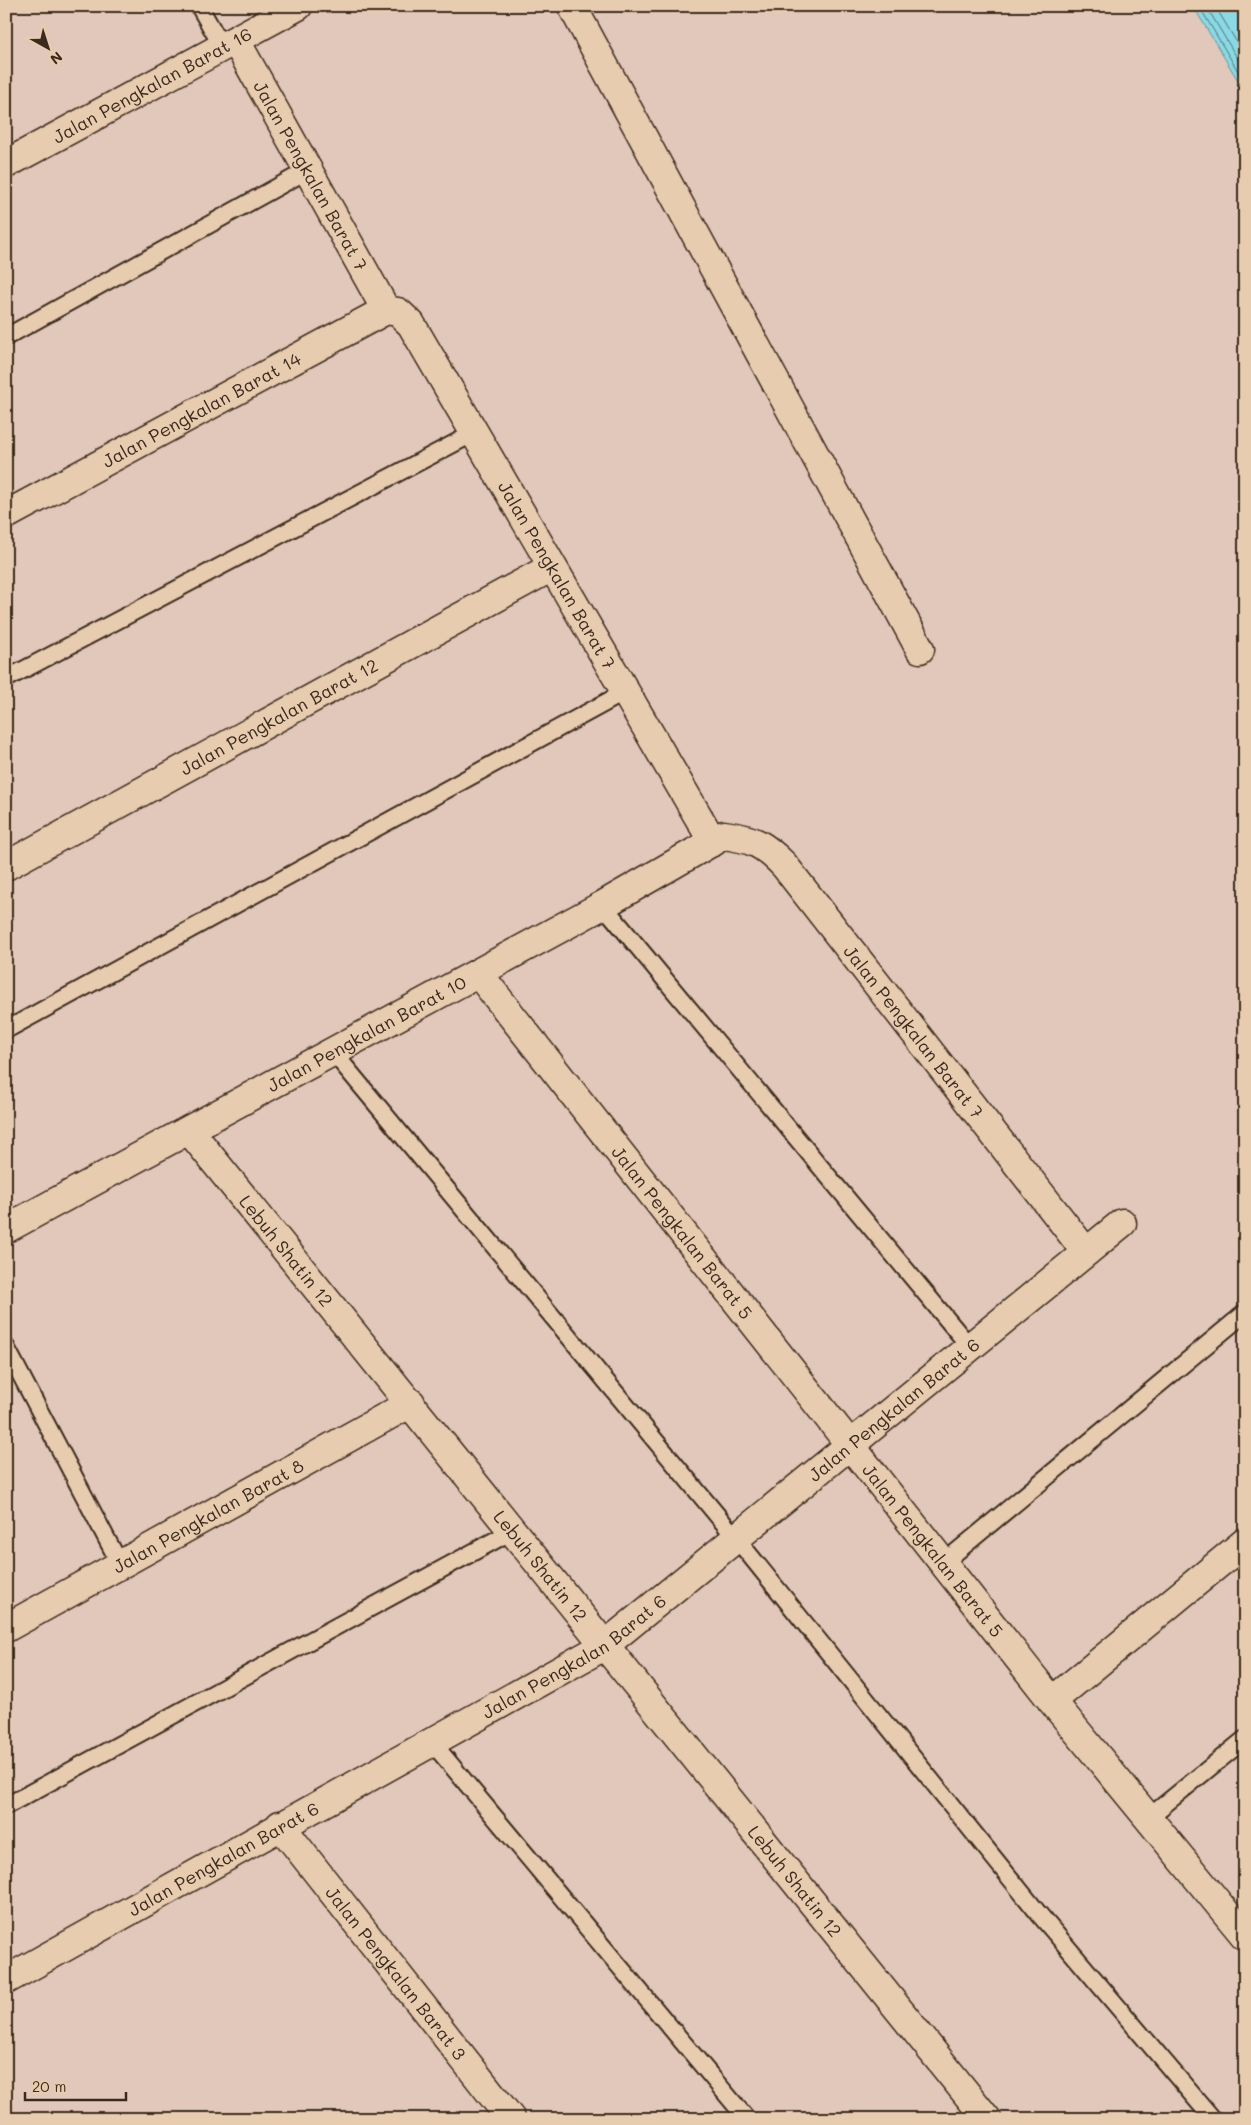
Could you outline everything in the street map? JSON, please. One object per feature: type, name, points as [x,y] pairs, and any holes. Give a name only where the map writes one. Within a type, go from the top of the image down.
[{"type":"street","name":"Jalan Pengkalan Barat 16","points":[[6,164],[298,6]]},
{"type":"street","points":[[572,6],[920,649]]},
{"type":"street","name":"Jalan Pengkalan Barat 7","points":[[229,44],[308,170],[392,311],[411,324],[625,692],[718,839],[748,838],[768,849],[784,865],[1086,1252]]},
{"type":"street","name":"Jalan Pengkalan Barat 14","points":[[6,515],[392,311]]},
{"type":"street","name":"Jalan Pengkalan Barat 12","points":[[6,866],[552,567]]},
{"type":"street","name":"Jalan Pengkalan Barat 10","points":[[6,1229],[478,974],[718,839]]},
{"type":"street","name":"Jalan Pengkalan Barat 5","points":[[478,974],[1052,1701],[1245,1936]]},
{"type":"street","name":"Lebuh Shatin 12","points":[[189,1130],[987,2119]]},
{"type":"street","name":"Jalan Pengkalan Barat 6","points":[[6,1980],[430,1741],[604,1646],[1122,1223]]},
{"type":"street","name":"Jalan Pengkalan Barat 8","points":[[6,1628],[122,1566],[411,1403]]},
{"type":"street","points":[[1052,1701],[1245,1542]]},
{"type":"street","name":"Jalan Pengkalan Barat 3","points":[[280,1825],[512,2119]]},
{"type":"lane","name":"Jalan Pengkalan Barat 7","points":[[200,6],[229,44]]},
{"type":"lane","points":[[6,337],[308,170]]},
{"type":"lane","points":[[6,679],[474,433]]},
{"type":"lane","points":[[6,1030],[625,692]]},
{"type":"lane","points":[[603,905],[970,1346]]},
{"type":"lane","points":[[333,1052],[736,1538],[1039,1914],[1213,2119]]},
{"type":"lane","points":[[943,1563],[1245,1313]]},
{"type":"lane","points":[[6,1347],[122,1566]]},
{"type":"lane","points":[[6,1806],[512,1531]]},
{"type":"lane","points":[[1148,1818],[1245,1739]]},
{"type":"lane","points":[[430,1741],[747,2119]]},
{"type":"water","points":[[1193,6],[1245,6],[1245,92]]}]
